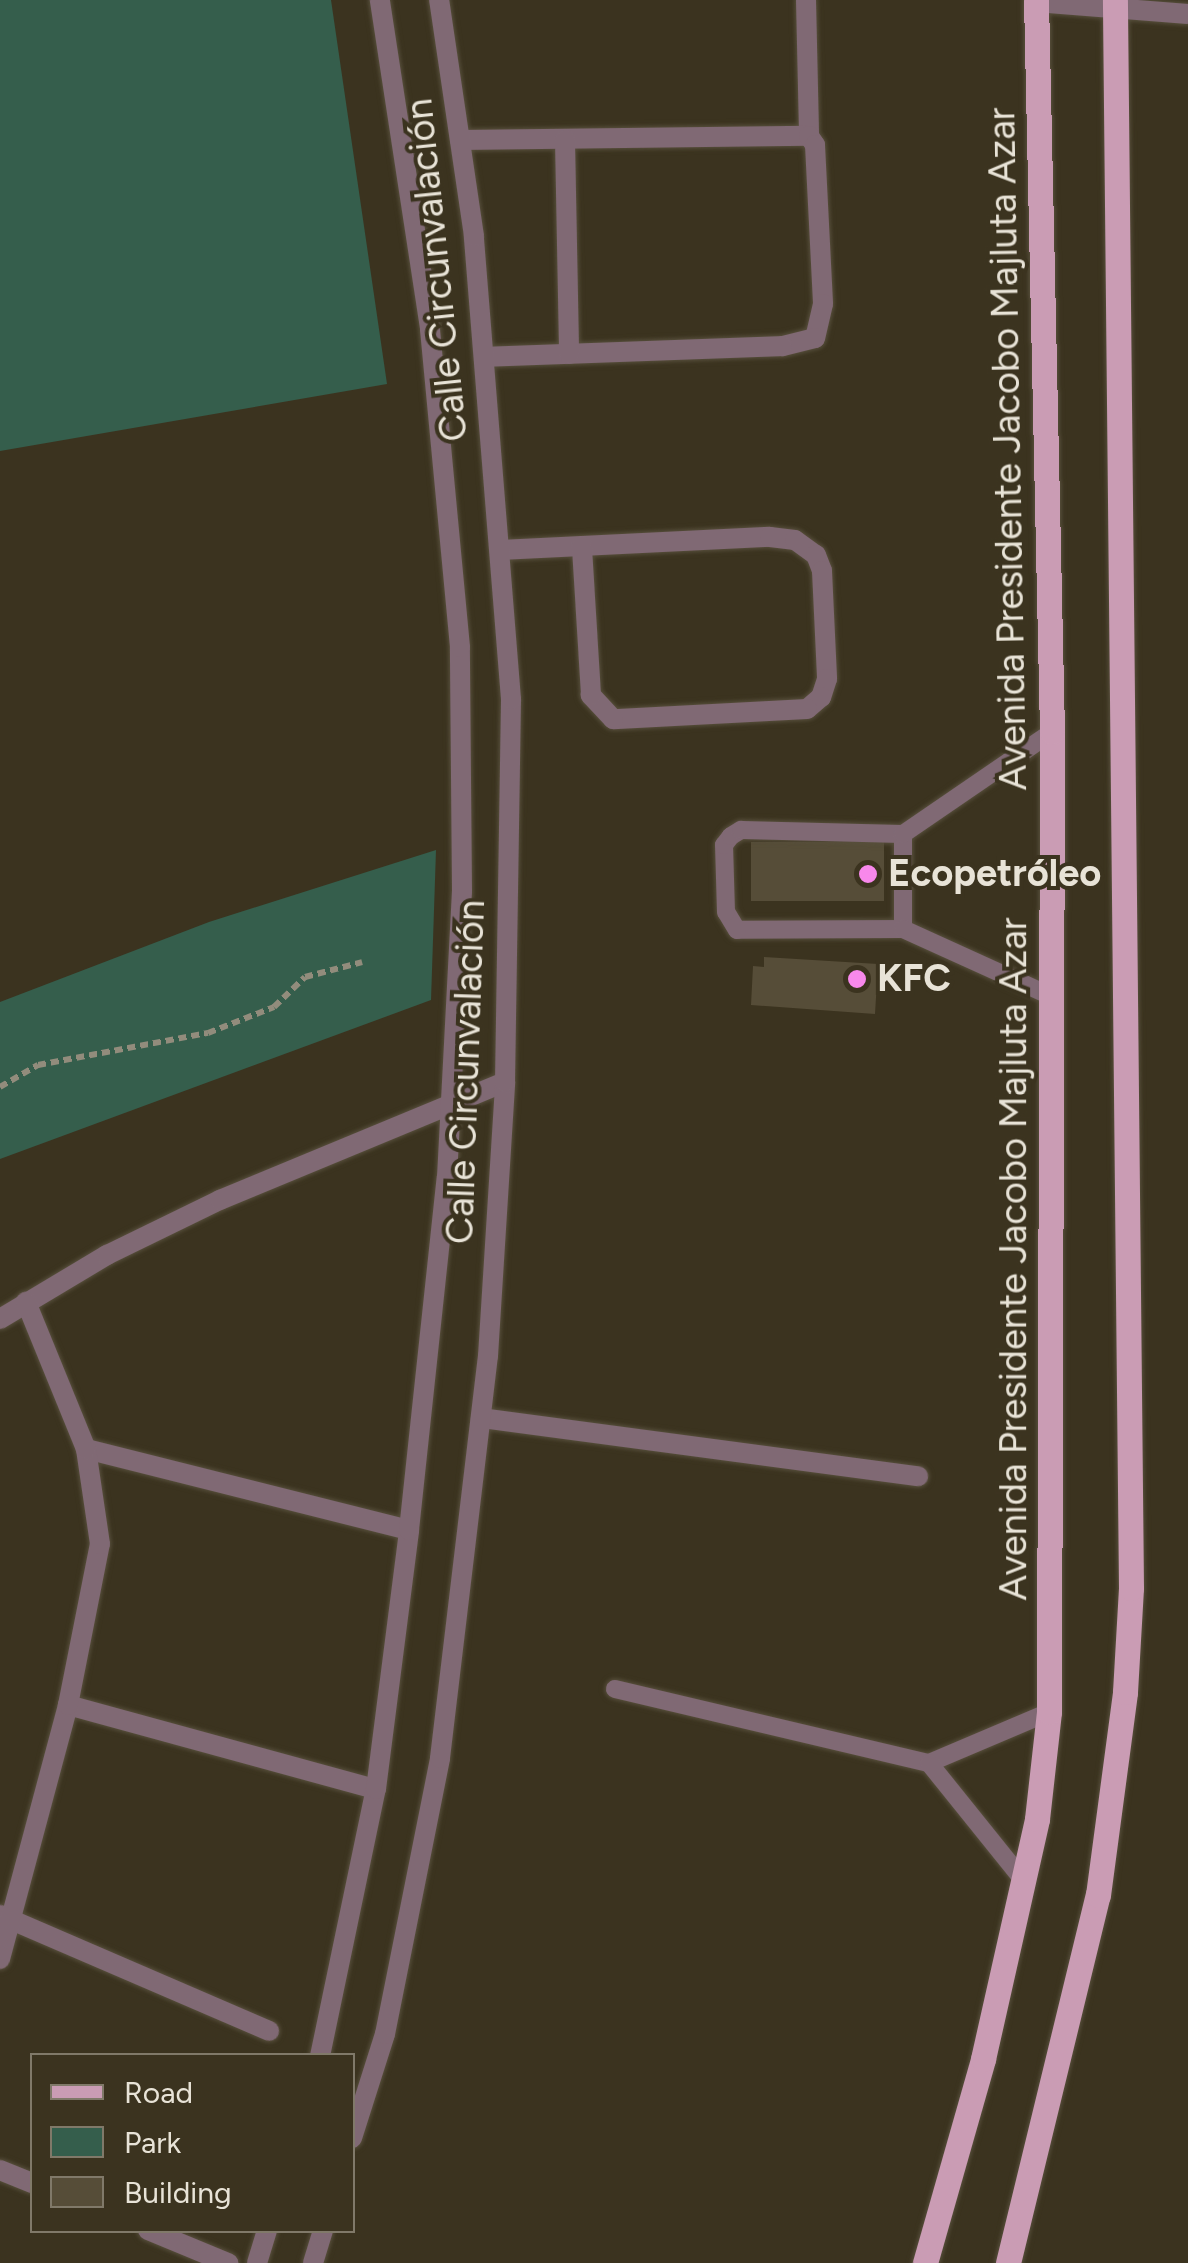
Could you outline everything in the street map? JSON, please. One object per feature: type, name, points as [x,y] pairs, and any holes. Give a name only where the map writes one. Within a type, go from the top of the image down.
[{"type":"main road","name":"Avenida Presidente Jacobo Majluta Azar","points":[[925,2263],[984,2059],[1023,1880],[1049,1712],[1052,732],[1036,1]]},
{"type":"main road","points":[[1008,2263],[1098,1895],[1125,1692],[1131,1588],[1115,4]]},
{"type":"street","name":"Calle Circunvalación","points":[[321,2053],[376,1789],[409,1530],[447,1178],[462,891],[460,647],[430,328],[380,0]]},
{"type":"street","name":"Calle Circunvalación","points":[[355,2129],[385,2034],[440,1758],[481,1418],[505,1082],[511,699],[484,358],[460,140],[439,0]]},
{"type":"street","points":[[484,358],[782,346],[815,338],[823,304],[815,146],[809,136],[806,0]]},
{"type":"street","points":[[1036,1],[1115,4],[1188,14]]},
{"type":"street","points":[[460,140],[809,136]]},
{"type":"street","points":[[565,140],[569,354]]},
{"type":"street","points":[[500,550],[582,546],[795,540],[816,555],[822,571],[826,679],[821,697],[807,709],[613,719],[591,695],[582,546]]},
{"type":"street","points":[[0,1320],[26,1302],[220,1200],[448,1110],[505,1082]]},
{"type":"street","points":[[0,1959],[7,1918],[68,1705],[100,1544],[86,1448],[26,1302]]},
{"type":"street","points":[[481,1418],[918,1476]]},
{"type":"street","points":[[86,1448],[409,1530]]},
{"type":"street","points":[[68,1705],[376,1789]]},
{"type":"street","points":[[7,1918],[269,2030]]},
{"type":"street","points":[[0,2170],[30,2182]]},
{"type":"street","points":[[155,2233],[228,2263]]},
{"type":"street","points":[[257,2263],[265,2233]]},
{"type":"street","points":[[313,2263],[323,2233]]},
{"type":"lane","points":[[1051,996],[903,929],[737,930],[726,912],[724,845],[742,830],[903,834],[1052,732]]},
{"type":"lane","points":[[903,834],[903,929]]},
{"type":"lane","points":[[616,1689],[929,1764],[1049,1712]]},
{"type":"lane","points":[[929,1764],[1023,1880]]},
{"type":"path","points":[[0,1087],[38,1065],[208,1033],[274,1007],[306,977],[362,962]]},
{"type":"green space","points":[[0,0],[331,0],[387,384],[0,451]]},
{"type":"green space","points":[[436,850],[431,1000],[0,1159],[0,1002],[209,922]]},
{"type":"building","points":[[751,842],[884,842],[884,901],[751,901]]},
{"type":"building","points":[[764,957],[878,964],[875,1014],[751,1005],[753,966],[764,967]]},
{"type":"place","name":"Ecopetróleo","points":[[868,874]]},
{"type":"place","name":"KFC","points":[[857,979]]}]
